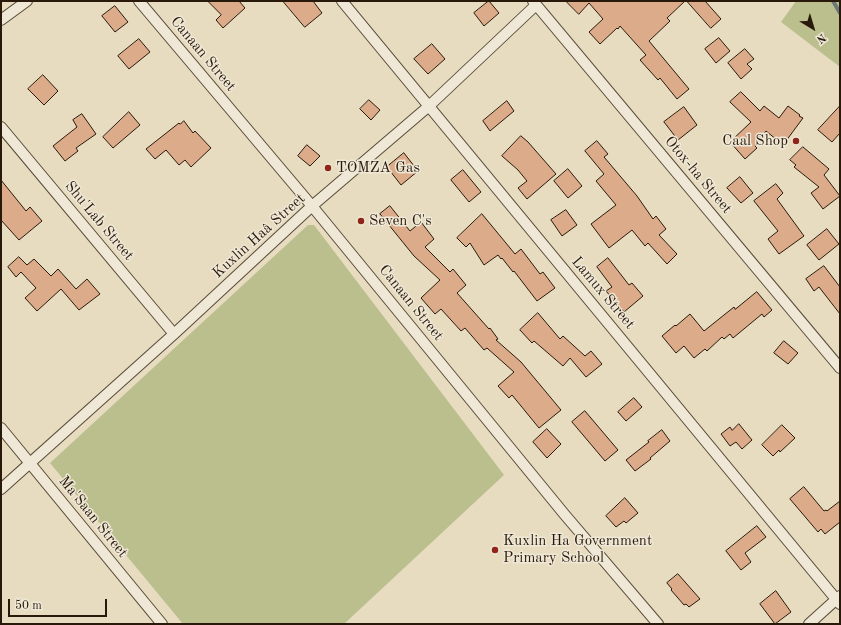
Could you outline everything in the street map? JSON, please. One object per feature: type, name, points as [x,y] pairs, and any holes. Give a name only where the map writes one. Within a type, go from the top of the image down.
[{"type":"street","points":[[1,20],[27,1]]},
{"type":"street","name":"Canaan Street","points":[[139,1],[312,206],[565,515],[658,624]]},
{"type":"street","name":"Lamux Street","points":[[342,1],[839,600]]},
{"type":"street","name":"Kuxlin Haâ Street","points":[[1,489],[174,334],[312,206],[429,106],[535,3]]},
{"type":"street","name":"Otox-ha Street","points":[[535,3],[840,368]]},
{"type":"street","name":"Shu'Lab Street","points":[[1,127],[174,334]]},
{"type":"street","name":"Ma'Saan Street","points":[[1,428],[162,624]]},
{"type":"street","points":[[809,624],[839,600]]},
{"type":"green space","points":[[796,1],[840,1],[840,67],[781,22]]},
{"type":"green space","points":[[308,225],[314,225],[504,475],[344,624],[183,624],[50,463]]},
{"type":"building","points":[[208,1],[239,1],[245,8],[223,28],[216,20],[221,15]]},
{"type":"building","points":[[283,1],[313,1],[322,13],[305,27]]},
{"type":"building","points":[[489,1],[499,13],[484,26],[474,13]]},
{"type":"building","points":[[566,1],[685,1],[667,18],[670,21],[649,41],[689,89],[677,99],[660,78],[658,80],[640,60],[646,55],[620,26],[600,44],[589,32],[603,19],[589,3],[579,14]]},
{"type":"building","points":[[687,1],[705,1],[721,19],[711,28]]},
{"type":"building","points":[[115,6],[128,22],[115,32],[102,16]]},
{"type":"building","points":[[719,38],[730,51],[716,63],[705,49]]},
{"type":"building","points":[[139,39],[150,52],[129,69],[118,56]]},
{"type":"building","points":[[432,44],[445,59],[428,74],[414,59]]},
{"type":"building","points":[[745,49],[754,59],[747,64],[752,69],[741,79],[728,63]]},
{"type":"building","points":[[43,75],[58,91],[44,105],[28,89]]},
{"type":"building","points":[[741,92],[760,111],[764,106],[779,118],[788,106],[803,118],[783,145],[766,131],[755,146],[757,148],[745,159],[730,142],[751,122],[730,102]]},
{"type":"building","points":[[369,100],[380,110],[371,120],[360,109]]},
{"type":"building","points":[[507,101],[514,111],[490,131],[483,121]]},
{"type":"building","points":[[840,106],[840,133],[832,142],[818,130]]},
{"type":"building","points":[[684,107],[697,125],[678,140],[664,122]]},
{"type":"building","points":[[129,112],[140,125],[113,148],[103,137]]},
{"type":"building","points":[[82,114],[96,134],[76,148],[78,151],[65,161],[53,146],[77,127],[73,120]]},
{"type":"building","points":[[184,121],[193,133],[195,131],[211,148],[191,167],[185,160],[179,165],[166,150],[155,159],[146,149],[179,123],[180,124]]},
{"type":"building","points":[[521,136],[556,174],[527,199],[518,188],[527,181],[518,170],[502,156]]},
{"type":"building","points":[[597,141],[608,154],[604,157],[637,196],[653,219],[656,216],[666,229],[659,235],[677,254],[667,264],[648,243],[645,246],[632,230],[609,248],[591,224],[616,205],[596,181],[604,174],[585,151]]},
{"type":"building","points":[[307,145],[320,156],[310,166],[298,156]]},
{"type":"building","points":[[803,147],[829,169],[824,175],[840,196],[823,209],[811,193],[819,187],[794,167],[796,165],[790,160]]},
{"type":"building","points":[[404,153],[418,171],[401,185],[387,167]]},
{"type":"building","points":[[568,169],[582,186],[568,198],[554,181]]},
{"type":"building","points":[[463,170],[481,192],[469,202],[451,180]]},
{"type":"building","points":[[740,177],[753,193],[741,203],[727,188]]},
{"type":"building","points":[[1,180],[26,211],[30,207],[42,221],[19,240],[1,220]]},
{"type":"building","points":[[776,184],[783,193],[777,199],[804,236],[779,254],[768,239],[778,231],[754,201]]},
{"type":"building","points":[[390,206],[410,231],[421,222],[434,239],[425,247],[450,272],[453,269],[466,285],[457,293],[489,329],[490,328],[498,339],[496,340],[521,362],[561,410],[539,428],[512,395],[509,398],[498,386],[514,372],[487,348],[484,350],[465,328],[461,331],[441,309],[435,314],[421,298],[440,280],[414,256],[380,214]]},
{"type":"building","points":[[566,210],[577,225],[562,236],[551,220]]},
{"type":"building","points":[[482,214],[515,254],[521,249],[540,274],[543,272],[555,288],[537,301],[502,258],[501,259],[498,255],[484,265],[470,243],[466,247],[457,238]]},
{"type":"building","points":[[827,229],[839,244],[819,260],[807,245]]},
{"type":"building","points":[[19,257],[27,265],[34,259],[51,276],[58,269],[76,289],[87,279],[100,294],[79,310],[61,289],[37,311],[25,298],[36,288],[21,272],[16,277],[8,267]]},
{"type":"building","points":[[608,258],[629,285],[632,283],[643,296],[624,312],[606,291],[612,287],[597,267]]},
{"type":"building","points":[[824,266],[840,287],[840,314],[819,287],[814,291],[806,279]]},
{"type":"building","points":[[757,292],[772,310],[764,317],[762,314],[733,338],[730,334],[724,339],[722,337],[707,351],[705,349],[694,358],[684,346],[676,353],[662,336],[690,314],[704,331],[734,307],[735,309]]},
{"type":"building","points":[[538,313],[560,339],[563,336],[585,356],[591,351],[602,364],[586,377],[570,358],[563,366],[534,341],[532,343],[520,330]]},
{"type":"building","points":[[784,341],[798,353],[788,364],[774,353]]},
{"type":"building","points":[[634,398],[642,407],[626,421],[618,412]]},
{"type":"building","points":[[585,411],[618,450],[605,461],[572,422]]},
{"type":"building","points":[[739,424],[752,440],[742,449],[736,442],[730,446],[721,434],[730,427],[732,430]]},
{"type":"building","points":[[782,425],[795,438],[780,452],[779,450],[773,456],[762,445]]},
{"type":"building","points":[[547,429],[561,444],[547,458],[533,442]]},
{"type":"building","points":[[662,430],[670,441],[650,458],[651,459],[635,471],[626,460]]},
{"type":"building","points":[[804,487],[824,511],[827,511],[840,501],[840,522],[825,534],[821,529],[818,532],[790,499]]},
{"type":"building","points":[[625,498],[638,513],[626,523],[624,521],[616,527],[606,516]]},
{"type":"building","points":[[757,526],[766,537],[745,553],[751,562],[741,570],[726,551]]},
{"type":"building","points":[[678,574],[700,599],[689,607],[686,604],[684,605],[667,583]]},
{"type":"building","points":[[776,591],[791,612],[775,624],[760,604]]},
{"type":"waterway","points":[[833,1],[840,13]]},
{"type":"place","name":"Caal Shop","points":[[796,141]]},
{"type":"place","name":"TOMZA Gas","points":[[328,168]]},
{"type":"place","name":"Seven C's","points":[[361,221]]},
{"type":"place","name":"Kuxlin Ha Government Primary School","points":[[495,550]]}]
